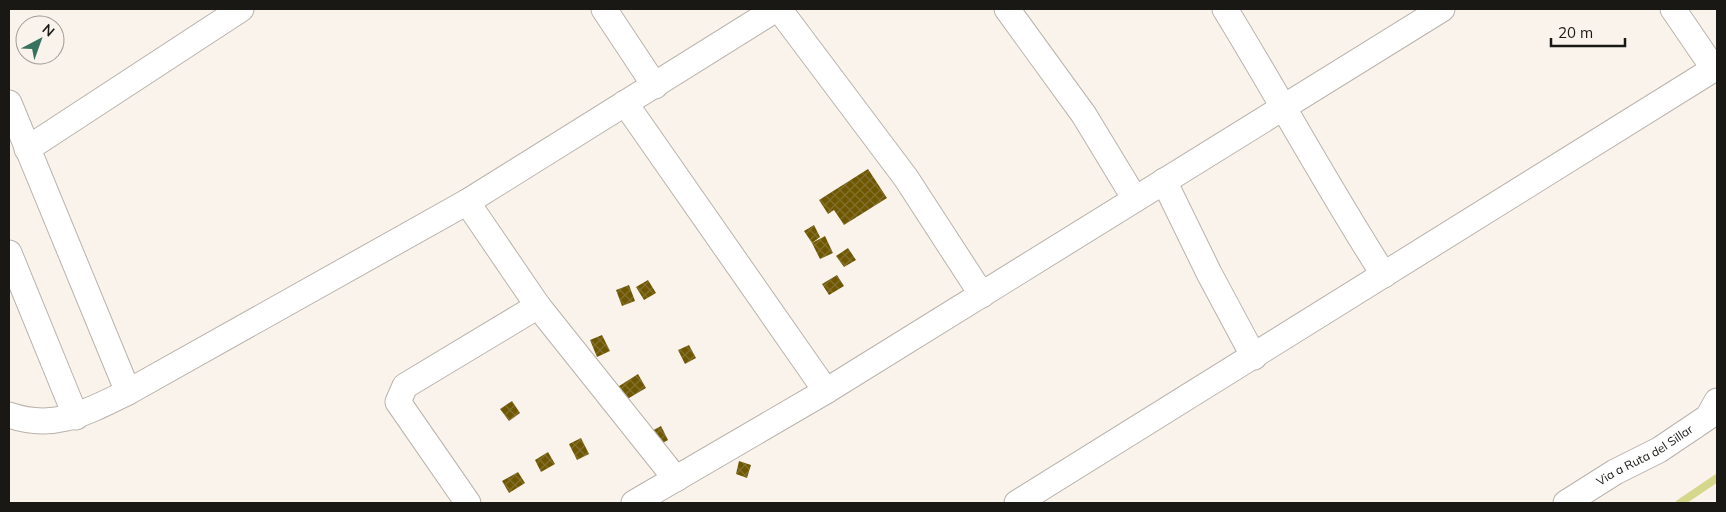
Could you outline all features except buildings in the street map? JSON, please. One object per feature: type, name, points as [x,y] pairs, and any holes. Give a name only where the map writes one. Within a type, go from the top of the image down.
[{"type":"street","points":[[27,148],[215,16],[241,9]]},
{"type":"street","points":[[604,9],[654,86]]},
{"type":"street","points":[[9,415],[29,422],[76,417],[128,392],[467,202],[777,9],[906,178],[982,295]]},
{"type":"street","points":[[1007,9],[1084,115],[1135,199]]},
{"type":"street","points":[[1225,9],[1284,106],[1338,204],[1384,275]]},
{"type":"street","points":[[634,503],[826,391],[1439,9]]},
{"type":"street","points":[[1018,503],[1716,68],[1673,9]]},
{"type":"street","points":[[9,103],[128,392]]},
{"type":"street","points":[[625,103],[826,391]]},
{"type":"street","points":[[1164,181],[1209,274],[1254,357]]},
{"type":"street","points":[[467,202],[538,306],[676,479]]},
{"type":"street","points":[[9,253],[76,417]]},
{"type":"street","points":[[468,503],[398,402],[405,386],[538,306]]},
{"type":"street","name":"Via a Ruta del Sillar","points":[[1566,503],[1615,472],[1659,450],[1708,417],[1717,401]]},
{"type":"waterway","points":[[1680,503],[1717,478]]}]
